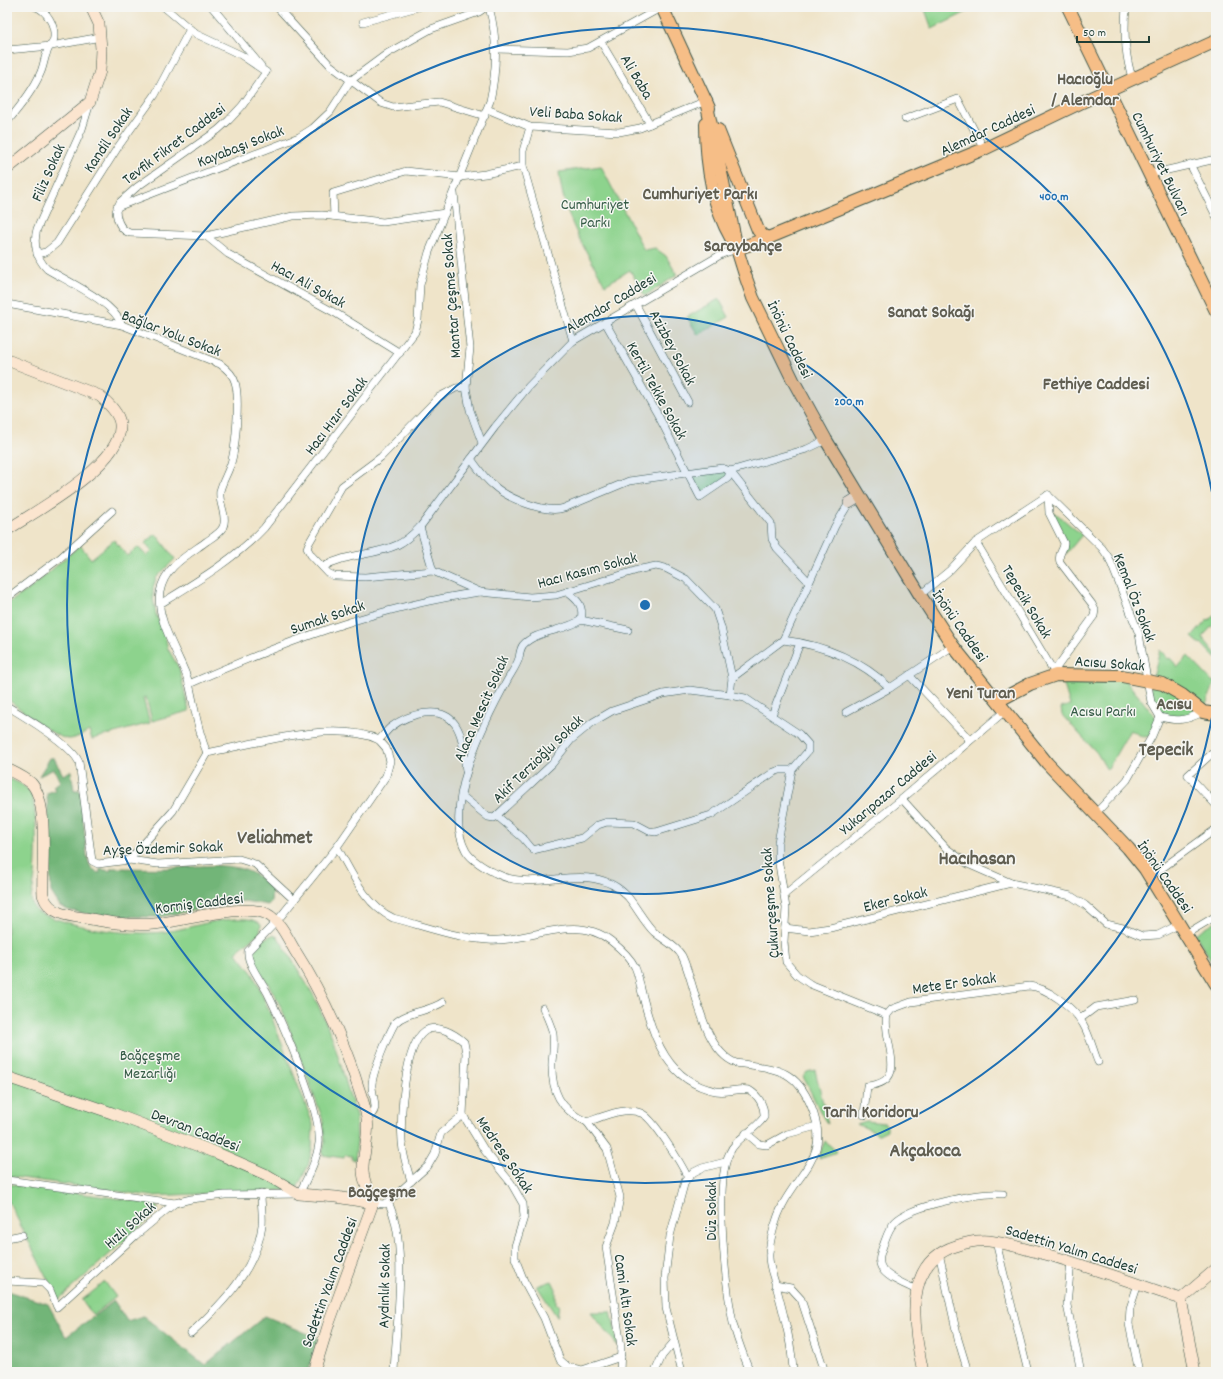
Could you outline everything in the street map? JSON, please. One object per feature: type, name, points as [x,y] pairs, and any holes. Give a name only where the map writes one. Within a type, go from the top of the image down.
[{"type":"main road","points":[[7,169],[90,102],[100,71],[101,37],[98,21],[91,7]]},
{"type":"main road","name":"Cumhuriyet Bulvarı","points":[[1068,7],[1216,311]]},
{"type":"main road","points":[[665,9],[706,101],[758,230],[762,235],[768,238]]},
{"type":"main road","name":"Alemdar Caddesi","points":[[768,238],[984,149],[1082,102],[1216,41]]},
{"type":"main road","name":"İnönü Caddesi","points":[[706,101],[707,158],[721,220],[737,248],[753,298],[793,380],[826,440],[920,595],[953,646],[1002,705],[1047,763],[1128,848],[1150,877],[1216,984]]},
{"type":"main road","points":[[737,248],[768,238]]},
{"type":"main road","points":[[7,360],[100,396],[108,403],[116,414],[120,420],[121,427],[116,444],[96,469],[7,530]]},
{"type":"main road","points":[[849,504],[859,496]]},
{"type":"main road","name":"Acısu Sokak","points":[[1002,705],[1030,684],[1056,675],[1122,676],[1148,680],[1170,687],[1203,712],[1216,714]]},
{"type":"main road","name":"Korniş Caddesi","points":[[7,769],[31,784],[38,797],[42,824],[42,895],[46,904],[53,910],[77,917],[137,925],[154,924],[242,910],[266,914],[277,921]]},
{"type":"main road","points":[[277,921],[311,976],[336,1025],[367,1118],[367,1142],[363,1172],[373,1203]]},
{"type":"main road","name":"Devran Caddesi","points":[[7,1077],[112,1113],[217,1153],[267,1175],[300,1194],[336,1197],[373,1203]]},
{"type":"main road","name":"Sadettin Yalım Caddesi","points":[[314,1372],[328,1326],[373,1203]]},
{"type":"main road","name":"Sadettin Yalım Caddesi","points":[[938,1253],[971,1242],[996,1242],[1071,1261],[1181,1299]]},
{"type":"main road","points":[[923,1372],[915,1328],[917,1290],[924,1270],[938,1253]]},
{"type":"main road","points":[[1196,1372],[1181,1299],[1216,1269]]},
{"type":"street","points":[[7,122],[40,75],[48,50],[52,46],[55,35],[52,25],[45,12],[36,7]]},
{"type":"street","points":[[164,7],[190,30],[203,38],[241,55],[266,72]]},
{"type":"street","points":[[212,7],[266,72]]},
{"type":"street","name":"Veli Baba Sokak","points":[[277,7],[325,61],[350,81],[381,103],[388,106],[439,102],[486,113],[530,127],[619,132],[650,124],[706,101]]},
{"type":"street","points":[[363,22],[418,7]]},
{"type":"street","points":[[350,81],[388,53],[417,36],[441,25],[479,12],[486,7]]},
{"type":"street","name":"Hacı Hızır Sokak","points":[[160,604],[183,590],[246,545],[264,528],[415,332],[418,320],[420,285],[429,252],[486,113],[494,83],[496,49],[495,28],[490,7]]},
{"type":"street","points":[[1126,7],[1126,47],[1133,80]]},
{"type":"street","points":[[496,49],[568,52],[588,48],[665,9]]},
{"type":"street","name":"Kandil Sokak","points":[[38,254],[46,252],[57,243],[118,147],[156,95],[190,30]]},
{"type":"street","points":[[7,50],[52,46],[101,37]]},
{"type":"street","name":"Ali Baba","points":[[601,42],[650,124]]},
{"type":"street","name":"Tevfik Fikret Caddesi","points":[[118,207],[123,199],[146,179],[218,130],[229,120],[242,106],[266,72]]},
{"type":"street","name":"Kayabaşı Sokak","points":[[118,207],[299,137],[313,128],[330,112],[350,81]]},
{"type":"street","points":[[905,120],[958,99],[984,149]]},
{"type":"street","name":"Filiz Sokak","points":[[38,254],[35,243],[37,229],[82,129],[90,102]]},
{"type":"street","points":[[530,127],[524,151],[523,166],[573,341]]},
{"type":"street","points":[[1150,174],[1216,159]]},
{"type":"street","points":[[1190,164],[1216,216]]},
{"type":"street","points":[[334,216],[333,193],[396,173],[412,171],[460,178],[523,166]]},
{"type":"street","name":"Mantar Çeşme Sokak","points":[[454,191],[470,348],[466,387],[470,410],[482,443]]},
{"type":"street","points":[[118,207],[116,214],[120,225],[124,230],[130,233],[206,236],[279,218],[311,215],[334,216],[383,222],[445,213]]},
{"type":"street","name":"Hacı Ali Sokak","points":[[206,236],[228,254],[286,288],[337,314],[400,353]]},
{"type":"street","name":"Alemdar Caddesi","points":[[323,567],[348,556],[396,545],[420,527],[482,443],[528,387],[573,341],[722,254],[737,248]]},
{"type":"street","points":[[38,254],[47,269],[109,308],[119,318],[122,326]]},
{"type":"street","name":"Bağlar Yolu Sokak","points":[[7,304],[122,326],[220,364],[232,376],[237,387],[234,452],[220,491],[223,526],[218,534],[176,563],[168,572],[161,584],[160,604]]},
{"type":"street","name":"Azizbey Sokak","points":[[636,305],[688,402]]},
{"type":"street","name":"Kertil Tekke Sokak","points":[[605,322],[659,418],[686,472],[700,496],[728,478],[730,471]]},
{"type":"street","name":"Hacı Kasım Sokak","points":[[466,387],[456,388],[439,397],[381,457],[342,486],[307,548],[310,554],[330,575],[340,577],[365,577],[433,571],[480,592],[539,598],[567,592],[641,569],[656,566],[665,568],[686,579],[715,609],[721,627],[732,678],[730,694]]},
{"type":"street","points":[[730,471],[807,449],[826,440]]},
{"type":"street","points":[[471,459],[487,480],[499,490],[548,510],[564,508],[624,482],[722,468],[730,471],[771,523],[772,539],[777,548],[809,582]]},
{"type":"street","points":[[920,595],[950,570],[976,542],[1048,495]]},
{"type":"street","points":[[1048,495],[1049,514],[1064,543],[1064,546],[1059,553],[1060,562],[1095,610],[1094,616],[1057,667],[1056,675]]},
{"type":"street","name":"Kemal Öz Sokak","points":[[1048,495],[1102,548],[1109,558],[1139,634],[1151,702],[1160,717]]},
{"type":"street","points":[[732,678],[782,640],[835,526],[849,504]]},
{"type":"street","points":[[7,598],[60,558],[112,511]]},
{"type":"street","points":[[420,527],[433,571]]},
{"type":"street","name":"Tepecik Sokak","points":[[976,542],[1056,675]]},
{"type":"street","name":"Sumak Sokak","points":[[189,684],[296,641],[365,617],[434,599],[480,592]]},
{"type":"street","points":[[567,592],[580,604],[582,608],[581,620],[628,630]]},
{"type":"street","points":[[160,604],[166,628],[181,659],[189,684],[196,722],[207,753]]},
{"type":"street","name":"Alaca Mescit Sokak","points":[[581,620],[571,626],[534,638],[524,645],[515,667],[481,732],[466,773],[458,820],[463,846],[470,856],[496,874],[505,877],[529,880],[594,878],[609,882],[617,887],[628,898],[655,932],[679,952],[704,1021],[721,1053],[729,1060],[736,1063],[778,1071],[791,1076],[799,1083],[807,1098],[817,1126],[819,1140],[805,1172],[783,1205],[771,1242],[769,1260],[788,1331],[793,1372]]},
{"type":"street","points":[[782,640],[800,643],[833,652],[854,660],[874,672],[890,688]]},
{"type":"street","points":[[772,715],[800,643]]},
{"type":"street","points":[[846,712],[890,688],[953,646]]},
{"type":"street","points":[[909,675],[970,740]]},
{"type":"street","name":"Akif Terzioğlu Sokak","points":[[462,796],[488,817],[491,818],[498,816],[552,764],[571,740],[601,717],[638,701],[673,692],[690,690],[730,694]]},
{"type":"street","points":[[498,816],[524,838],[533,850],[582,838],[598,825],[607,822],[634,823],[652,832],[711,815],[774,772],[780,770],[792,770],[807,754],[808,744],[799,734],[745,698],[730,694]]},
{"type":"street","name":"Yukarıpazar Caddesi","points":[[785,894],[902,799],[970,740],[1002,705]]},
{"type":"street","name":"Ayşe Özdemir Sokak","points":[[7,706],[43,730],[73,752],[77,757],[79,762],[92,861],[103,865],[129,860],[158,864],[238,859],[255,864],[294,900]]},
{"type":"street","points":[[1095,814],[1126,780],[1152,736],[1160,717],[1172,720],[1189,719],[1203,712]]},
{"type":"street","points":[[379,740],[390,728],[402,721],[422,714],[441,713],[450,718],[459,731],[462,740],[466,773]]},
{"type":"street","points":[[129,860],[173,811],[207,753],[285,738],[328,732],[356,733],[379,740],[386,748],[389,768],[338,847],[277,921],[253,945],[248,956],[274,1006],[304,1081],[318,1122],[318,1152],[300,1194]]},
{"type":"street","points":[[1216,750],[1188,775],[1216,804]]},
{"type":"street","name":"Çukurçeşme Sokak","points":[[792,770],[778,842],[778,858],[785,894],[786,962],[797,975],[817,988],[887,1016]]},
{"type":"street","points":[[902,799],[954,855],[968,864],[1011,883],[1071,896],[1085,905],[1106,924],[1123,928],[1142,936],[1158,935],[1183,929],[1216,916]]},
{"type":"street","points":[[1150,877],[1216,829]]},
{"type":"street","name":"Düz Sokak","points":[[338,847],[372,903],[385,914],[393,918],[465,936],[488,940],[540,935],[571,928],[581,928],[600,934],[623,952],[635,968],[654,1035],[659,1047],[675,1070],[693,1083],[707,1089],[724,1092],[749,1090],[761,1103],[764,1111],[764,1118],[746,1133],[732,1148],[725,1162],[722,1223],[728,1285],[734,1324],[750,1372]]},
{"type":"street","name":"Eker Sokak","points":[[785,928],[810,931],[830,928],[1011,883]]},
{"type":"street","name":"Mete Er Sokak","points":[[887,1016],[892,1009],[911,1002],[1038,986],[1049,992],[1080,1018]]},
{"type":"street","points":[[1098,1062],[1080,1018],[1096,1007],[1135,1000]]},
{"type":"street","points":[[367,1118],[375,1109],[372,1090],[373,1078],[395,1023],[402,1018],[435,1007],[443,1002]]},
{"type":"street","points":[[543,1008],[553,1035],[552,1070],[559,1100],[568,1111],[587,1122],[616,1113],[641,1112],[646,1116],[669,1146],[688,1178]]},
{"type":"street","points":[[864,1115],[867,1086],[883,1082],[892,1071],[892,1059],[886,1026],[887,1016]]},
{"type":"street","points":[[412,1181],[403,1153],[403,1107],[411,1053],[420,1035],[429,1029],[444,1029],[464,1042],[466,1053],[462,1115]]},
{"type":"street","name":"Medrese Sokak","points":[[388,1202],[412,1181],[431,1161],[441,1133],[462,1115],[486,1151],[511,1183],[524,1204],[524,1217],[515,1246],[515,1258],[524,1281],[544,1318],[560,1360],[568,1367],[582,1370],[621,1357]]},
{"type":"street","name":"Cami Altı Sokak","points":[[587,1122],[607,1149],[618,1189],[619,1208],[606,1247],[615,1301],[621,1357],[620,1372]]},
{"type":"street","points":[[746,1133],[759,1144],[767,1145],[787,1134],[817,1126]]},
{"type":"street","points":[[682,1372],[673,1343],[666,1308],[666,1260],[682,1187],[688,1178],[702,1168],[725,1162]]},
{"type":"street","points":[[7,1180],[175,1203]]},
{"type":"street","points":[[191,1333],[220,1304],[235,1286],[247,1267],[260,1235],[262,1224],[261,1194]]},
{"type":"street","name":"Hızlı Sokak","points":[[7,1280],[43,1283],[50,1290],[58,1307],[136,1236],[175,1203],[191,1199],[225,1195],[300,1194]]},
{"type":"street","points":[[917,1290],[886,1273],[880,1264],[880,1255],[886,1235],[895,1222],[910,1213],[957,1199],[983,1194],[1003,1194]]},
{"type":"street","points":[[373,1203],[384,1204],[388,1202]]},
{"type":"street","name":"Aydınlık Sokak","points":[[388,1202],[396,1220],[400,1273],[394,1372]]},
{"type":"street","points":[[7,1238],[22,1235]]},
{"type":"street","points":[[996,1242],[1028,1372]]},
{"type":"street","points":[[938,1253],[958,1339],[968,1372]]},
{"type":"street","points":[[1071,1261],[1068,1304],[1081,1372]]},
{"type":"street","points":[[1138,1284],[1130,1308],[1130,1324],[1138,1372]]},
{"type":"street","points":[[775,1285],[791,1288],[801,1299],[825,1372]]},
{"type":"street","points":[[655,1372],[662,1356],[673,1343]]},
{"type":"green space","points":[[924,7],[977,7],[932,29]]},
{"type":"green space","name":"Cumhuriyet Parkı","points":[[601,166],[644,250],[655,248],[666,256],[677,275],[645,296],[630,270],[605,285],[582,244],[565,203],[559,172]]},
{"type":"green space","points":[[719,299],[729,317],[698,335],[687,317]]},
{"type":"green space","points":[[722,468],[730,475],[700,497],[686,472]]},
{"type":"green space","points":[[1054,513],[1082,535],[1066,554],[1067,545],[1053,516]]},
{"type":"green space","points":[[156,534],[175,559],[156,578],[153,588],[153,598],[156,615],[164,631],[168,649],[179,668],[189,711],[152,721],[146,697],[143,698],[150,723],[93,739],[89,731],[72,739],[63,738],[47,729],[7,699],[7,604],[31,588],[80,545],[91,559],[114,540],[127,556],[138,547],[147,556],[152,551],[145,543]]},
{"type":"green space","points":[[1216,613],[1216,622],[1202,637],[1216,654],[1216,659],[1201,643],[1200,644],[1192,637],[1208,619],[1209,620]]},
{"type":"green space","points":[[1160,650],[1178,667],[1188,656],[1213,682],[1216,680],[1203,712],[1189,719],[1160,717],[1149,694]]},
{"type":"green space","name":"Acısu Parkı","points":[[1056,675],[1122,676],[1158,720],[1152,736],[1143,737],[1130,730],[1107,770],[1097,753],[1062,715],[1061,708],[1070,705],[1064,685]]},
{"type":"green space","points":[[50,758],[54,758],[63,775],[71,771],[74,790],[80,790],[87,856],[94,871],[100,873],[100,869],[110,871],[111,868],[227,866],[240,868],[263,880],[272,890],[271,902],[268,905],[244,901],[158,917],[97,916],[68,910],[60,906],[51,892],[47,793],[55,790],[53,786],[60,782],[54,769],[39,776]]},
{"type":"green space","name":"Bağçeşme Mezarlığı","points":[[7,778],[25,787],[30,792],[33,799],[36,822],[36,850],[35,874],[31,898],[36,910],[42,914],[86,927],[134,933],[164,932],[230,919],[245,919],[257,921],[261,924],[260,932],[236,952],[253,974],[268,1008],[313,1124],[312,1149],[308,1166],[297,1188],[287,1190],[151,1196],[7,1176]]},
{"type":"green space","points":[[1216,921],[1216,968],[1195,934]]},
{"type":"green space","points":[[273,935],[278,937],[314,996],[333,1039],[356,1116],[357,1141],[355,1160],[352,1159],[352,1156],[345,1155],[344,1158],[322,1155],[325,1142],[323,1120],[282,1009],[251,956],[254,949],[260,943]]},
{"type":"green space","points":[[815,1070],[828,1124],[803,1077],[807,1072]]},
{"type":"green space","points":[[866,1121],[885,1123],[887,1130],[877,1135],[875,1132],[857,1124]]},
{"type":"green space","points":[[825,1141],[837,1152],[819,1158],[818,1157]]},
{"type":"green space","points":[[7,1184],[153,1203],[157,1206],[158,1211],[58,1300],[7,1198]]},
{"type":"green space","points":[[552,1281],[556,1289],[556,1304],[559,1305],[557,1317],[537,1286]]},
{"type":"green space","points":[[105,1282],[116,1297],[93,1315],[82,1300]]},
{"type":"green space","points":[[7,1291],[48,1304],[66,1337],[114,1301],[127,1321],[143,1316],[205,1365],[265,1316],[318,1338],[308,1372],[7,1372]]},
{"type":"green space","points":[[591,1312],[611,1312],[618,1342],[617,1345]]},
{"type":"district","name":"Hacıoğlu / Alemdar","points":[[1085,88]]},
{"type":"district","name":"Cumhuriyet Parkı","points":[[700,193]]},
{"type":"district","name":"Saraybahçe","points":[[743,245]]},
{"type":"district","name":"Sanat Sokağı","points":[[931,311]]},
{"type":"district","name":"Fethiye Caddesi","points":[[1096,383]]},
{"type":"district","name":"Yeni Turan","points":[[981,692]]},
{"type":"district","name":"Acısu","points":[[1174,703]]},
{"type":"district","name":"Tepecik","points":[[1166,748]]},
{"type":"district","name":"Veliahmet","points":[[275,836]]},
{"type":"district","name":"Hacıhasan","points":[[977,857]]},
{"type":"district","name":"Tarih Koridoru","points":[[871,1111]]},
{"type":"district","name":"Akçakoca","points":[[925,1149]]},
{"type":"district","name":"Bağçeşme","points":[[382,1191]]}]
